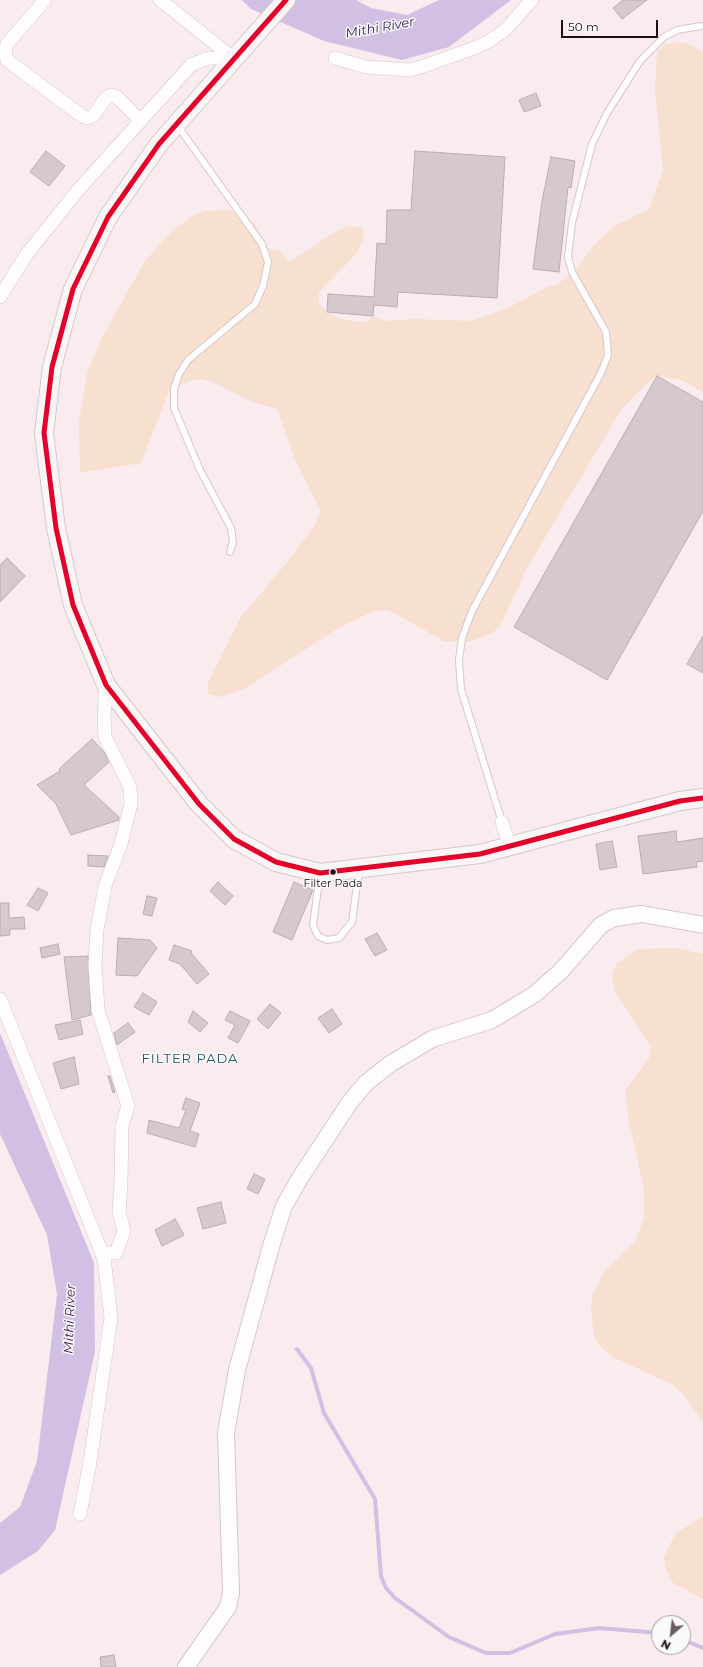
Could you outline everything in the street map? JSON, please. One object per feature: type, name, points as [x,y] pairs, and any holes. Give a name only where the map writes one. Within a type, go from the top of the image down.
[{"type":"main road","points":[[286,0],[261,26],[159,144],[108,217],[73,289],[52,367],[44,433],[56,528],[74,605],[106,685],[199,804],[234,839],[276,862],[320,873],[480,854],[680,801],[703,798]]},
{"type":"street","points":[[45,0],[7,44],[5,52],[7,60],[82,116],[88,118],[94,115],[105,99],[111,95],[117,97],[141,121]]},
{"type":"street","points":[[160,0],[233,58]]},
{"type":"street","points":[[335,58],[366,66],[410,70],[424,66],[477,48],[489,41],[505,30],[532,0]]},
{"type":"street","points":[[0,297],[31,249],[79,189],[191,65],[208,58],[233,58]]},
{"type":"street","points":[[101,1253],[116,1253],[124,1231],[118,1212],[121,1183],[122,1126],[128,1106],[98,1010],[95,965],[97,930],[105,886],[121,844],[131,803],[130,787],[105,738],[104,716],[106,685]]},
{"type":"street","points":[[502,822],[510,847]]},
{"type":"street","points":[[186,1667],[228,1607],[231,1593],[226,1433],[237,1370],[272,1243],[284,1206],[300,1178],[350,1102],[366,1084],[390,1064],[432,1039],[492,1020],[535,994],[561,971],[601,925],[614,918],[642,914],[703,925]]},
{"type":"street","points":[[0,999],[104,1258],[111,1318],[90,1462],[80,1514]]},
{"type":"lane","points":[[502,822],[461,689],[459,660],[462,638],[472,611],[602,373],[608,355],[606,332],[572,272],[568,257],[572,223],[592,144],[607,113],[640,61],[664,38],[677,30],[701,26]]},
{"type":"lane","points":[[176,124],[262,244],[268,262],[263,286],[255,304],[188,360],[179,374],[174,388],[174,408],[200,470],[231,528],[232,542],[230,552]]},
{"type":"lane","points":[[320,873],[313,925],[318,936],[327,940],[339,938],[352,922],[359,868]]},
{"type":"shaded area","points":[[679,42],[692,45],[703,52],[703,393],[682,380],[657,376],[647,383],[621,410],[527,568],[500,626],[491,634],[468,642],[444,641],[388,610],[374,611],[340,627],[246,688],[220,697],[208,694],[208,682],[241,617],[293,555],[316,523],[320,510],[295,460],[277,409],[250,401],[213,382],[201,379],[189,381],[177,386],[168,394],[141,463],[80,473],[79,422],[87,373],[102,337],[145,261],[171,232],[192,216],[204,211],[230,210],[254,223],[267,248],[280,251],[289,262],[335,232],[348,226],[363,227],[363,240],[357,253],[319,292],[319,304],[327,312],[339,319],[366,322],[373,316],[386,321],[414,319],[472,321],[510,307],[545,288],[557,285],[578,267],[594,245],[613,227],[649,209],[663,170],[655,90],[657,51],[666,44]]},
{"type":"shaded area","points":[[677,948],[703,954],[703,1422],[682,1393],[673,1385],[613,1357],[602,1348],[594,1337],[591,1309],[592,1297],[604,1272],[635,1242],[644,1218],[644,1190],[629,1122],[625,1090],[649,1059],[651,1047],[614,990],[612,977],[616,964],[638,949]]},
{"type":"shaded area","points":[[703,1516],[703,1599],[673,1583],[666,1570],[664,1557],[675,1534]]},
{"type":"water","name":"Mithi River","points":[[242,0],[356,0],[371,8],[407,15],[439,0],[511,0],[449,47],[402,60],[324,41],[251,9]]},
{"type":"water","name":"Mithi River","points":[[0,1033],[94,1263],[95,1352],[55,1530],[38,1551],[0,1575],[0,1523],[20,1507],[37,1461],[57,1294],[47,1235],[0,1134]]},
{"type":"building","points":[[623,0],[647,0],[622,19],[613,8]]},
{"type":"building","points":[[536,93],[541,106],[524,112],[519,100]]},
{"type":"building","points":[[46,151],[65,166],[49,186],[30,172]]},
{"type":"building","points":[[415,151],[505,157],[497,298],[398,292],[397,307],[374,305],[373,316],[327,312],[328,294],[374,297],[377,243],[386,244],[387,210],[411,210]]},
{"type":"building","points":[[551,157],[575,161],[571,188],[568,187],[559,272],[533,269],[542,201]]},
{"type":"building","points":[[657,376],[703,402],[703,511],[607,680],[514,627]]},
{"type":"building","points":[[7,558],[25,576],[0,602],[0,565]]},
{"type":"building","points":[[703,636],[703,673],[687,664]]},
{"type":"building","points":[[92,739],[104,752],[109,762],[84,785],[119,817],[119,820],[71,835],[56,804],[37,785],[60,771],[59,769]]},
{"type":"building","points":[[676,831],[677,842],[703,838],[703,861],[696,862],[697,867],[643,874],[638,836]]},
{"type":"building","points":[[612,841],[617,867],[600,870],[596,844]]},
{"type":"building","points":[[88,855],[108,856],[104,867],[88,866]]},
{"type":"building","points":[[218,882],[233,896],[225,905],[210,891]]},
{"type":"building","points":[[294,882],[313,890],[292,940],[273,932]]},
{"type":"building","points":[[38,888],[48,893],[38,911],[27,905]]},
{"type":"building","points":[[147,896],[157,898],[152,916],[143,914]]},
{"type":"building","points":[[0,903],[9,903],[9,918],[24,917],[25,929],[10,929],[10,935],[0,936]]},
{"type":"building","points":[[377,933],[387,950],[375,956],[365,939]]},
{"type":"building","points":[[118,938],[150,940],[157,948],[137,976],[116,975]]},
{"type":"building","points":[[58,944],[60,954],[42,958],[40,948]]},
{"type":"building","points":[[174,945],[192,951],[191,953],[209,974],[197,984],[180,964],[169,960]]},
{"type":"building","points":[[88,956],[91,1015],[72,1020],[64,957]]},
{"type":"building","points":[[143,993],[157,1002],[149,1015],[134,1007]]},
{"type":"building","points":[[270,1004],[281,1013],[268,1029],[257,1019]]},
{"type":"building","points":[[332,1009],[342,1024],[329,1033],[318,1018]]},
{"type":"building","points":[[193,1011],[208,1023],[200,1032],[188,1022]]},
{"type":"building","points":[[230,1011],[250,1021],[238,1043],[228,1038],[235,1025],[225,1020]]},
{"type":"building","points":[[80,1020],[83,1034],[59,1040],[55,1025]]},
{"type":"building","points":[[128,1023],[135,1032],[117,1045],[114,1033]]},
{"type":"building","points":[[74,1057],[79,1084],[61,1089],[53,1063]]},
{"type":"building","points":[[108,1076],[110,1076],[115,1092],[113,1093]]},
{"type":"building","points":[[186,1098],[200,1103],[190,1131],[199,1134],[195,1147],[147,1133],[149,1120],[179,1128],[186,1110],[182,1109]]},
{"type":"building","points":[[254,1174],[265,1179],[258,1194],[247,1189]]},
{"type":"building","points":[[221,1202],[226,1223],[203,1229],[197,1208]]},
{"type":"building","points":[[175,1219],[184,1235],[162,1246],[155,1230]]},
{"type":"building","points":[[114,1655],[116,1667],[101,1667],[100,1657]]},
{"type":"waterway","points":[[297,1349],[311,1368],[324,1413],[375,1499],[381,1576],[386,1588],[395,1598],[449,1637],[486,1653],[510,1653],[555,1634],[599,1628],[651,1632]]},
{"type":"waterway","points":[[691,1643],[703,1648]]},
{"type":"transit line","points":[[286,0],[159,144],[108,217],[73,289],[52,367],[44,433],[56,528],[73,605],[106,685],[199,804],[234,839],[276,862],[320,873],[480,854],[680,801],[703,798]]},
{"type":"place","name":"Filter Pada","points":[[333,872]]},
{"type":"district","name":"FILTER PADA","points":[[190,1059]]}]
